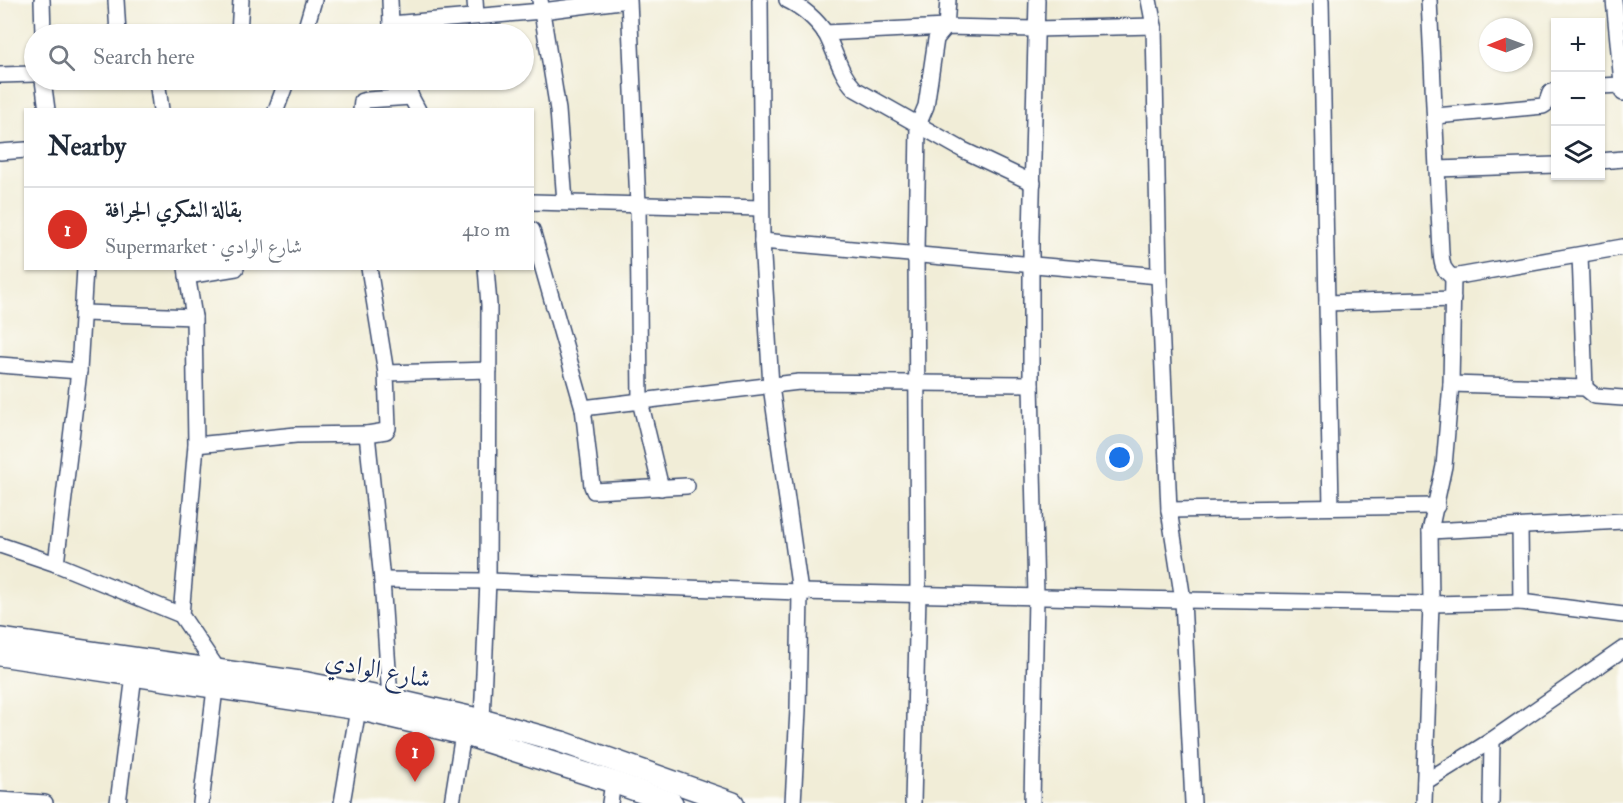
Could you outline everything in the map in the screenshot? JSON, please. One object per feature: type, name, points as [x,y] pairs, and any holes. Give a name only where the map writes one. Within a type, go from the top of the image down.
[{"type":"main road","name":"شارع الوادي","points":[[0,639],[217,680],[358,709],[463,734],[672,803]]},
{"type":"main road","name":"شارع الوادي","points":[[0,655],[134,675],[307,683],[390,699],[482,720],[562,742],[733,803]]},
{"type":"street","points":[[42,0],[43,24]]},
{"type":"street","points":[[116,0],[117,24]]},
{"type":"street","points":[[240,24],[241,0]]},
{"type":"street","points":[[307,24],[314,0]]},
{"type":"street","points":[[390,0],[392,24]]},
{"type":"street","points":[[474,0],[476,16]]},
{"type":"street","points":[[424,24],[541,5],[629,0],[638,204],[640,401],[661,488]]},
{"type":"street","points":[[760,0],[761,208],[771,386],[800,592],[798,710],[793,803]]},
{"type":"street","points":[[787,0],[802,4],[825,33],[847,81],[855,89],[963,150],[1033,183]]},
{"type":"street","points":[[913,803],[918,593],[916,253],[918,125],[926,106],[936,39],[946,27],[948,0]]},
{"type":"street","points":[[1032,803],[1036,596],[1031,384],[1031,263],[1037,0]]},
{"type":"street","points":[[1149,0],[1154,26],[1159,276],[1169,510],[1183,600],[1193,803]]},
{"type":"street","points":[[1321,0],[1331,507]]},
{"type":"street","points":[[1429,0],[1442,266],[1446,273],[1453,277],[1623,247]]},
{"type":"street","points":[[1614,0],[1623,93]]},
{"type":"street","points":[[541,5],[558,110],[565,202]]},
{"type":"street","points":[[825,33],[946,27],[1036,29],[1154,26]]},
{"type":"street","points":[[0,75],[24,74]]},
{"type":"street","points":[[1605,86],[1622,85]]},
{"type":"street","points":[[44,90],[46,108]]},
{"type":"street","points":[[158,90],[161,108]]},
{"type":"street","points":[[277,108],[283,90]]},
{"type":"street","points":[[1436,116],[1543,106],[1551,92]]},
{"type":"street","points":[[361,108],[362,101],[367,99],[415,103]]},
{"type":"street","points":[[0,152],[24,150]]},
{"type":"street","points":[[1605,161],[1623,159]]},
{"type":"street","points":[[1437,169],[1551,165]]},
{"type":"street","points":[[534,202],[761,208]]},
{"type":"street","points":[[534,237],[583,408],[594,491],[687,486]]},
{"type":"street","points":[[762,241],[1159,276]]},
{"type":"street","points":[[1580,255],[1585,388]]},
{"type":"street","points":[[56,564],[79,371],[86,270]]},
{"type":"street","points":[[201,803],[217,680],[181,615],[196,445],[194,317],[187,272],[212,270]]},
{"type":"street","points":[[196,445],[296,435],[367,434],[386,431],[388,428],[386,373],[369,270]]},
{"type":"street","points":[[482,720],[488,581],[489,304],[486,270]]},
{"type":"street","points":[[1424,803],[1431,604],[1430,531],[1444,466],[1451,384],[1453,277]]},
{"type":"street","points":[[1327,303],[1453,299]]},
{"type":"street","points":[[84,313],[194,317]]},
{"type":"street","points":[[0,365],[79,371]]},
{"type":"street","points":[[386,373],[489,370]]},
{"type":"street","points":[[583,408],[799,382],[1031,384]]},
{"type":"street","points":[[1451,384],[1585,388],[1595,396],[1623,398]]},
{"type":"street","points":[[367,434],[382,580],[390,699]]},
{"type":"street","points":[[1169,510],[1437,506]]},
{"type":"street","points":[[1430,531],[1623,521]]},
{"type":"street","points":[[1520,527],[1521,603]]},
{"type":"street","points":[[0,545],[56,564],[181,615]]},
{"type":"street","points":[[382,580],[1183,600],[1521,603],[1623,615]]},
{"type":"street","points":[[1425,782],[1492,740],[1623,649]]},
{"type":"street","points":[[118,803],[134,675]]},
{"type":"street","points":[[342,803],[358,709]]},
{"type":"street","points":[[452,803],[463,734]]},
{"type":"street","points":[[1491,803],[1492,740]]},
{"type":"street","points":[[610,803],[613,782]]},
{"type":"street","points":[[0,800],[45,803]]},
{"type":"place","name":"بقالة الشكري الجرافة","points":[[415,782]]}]
